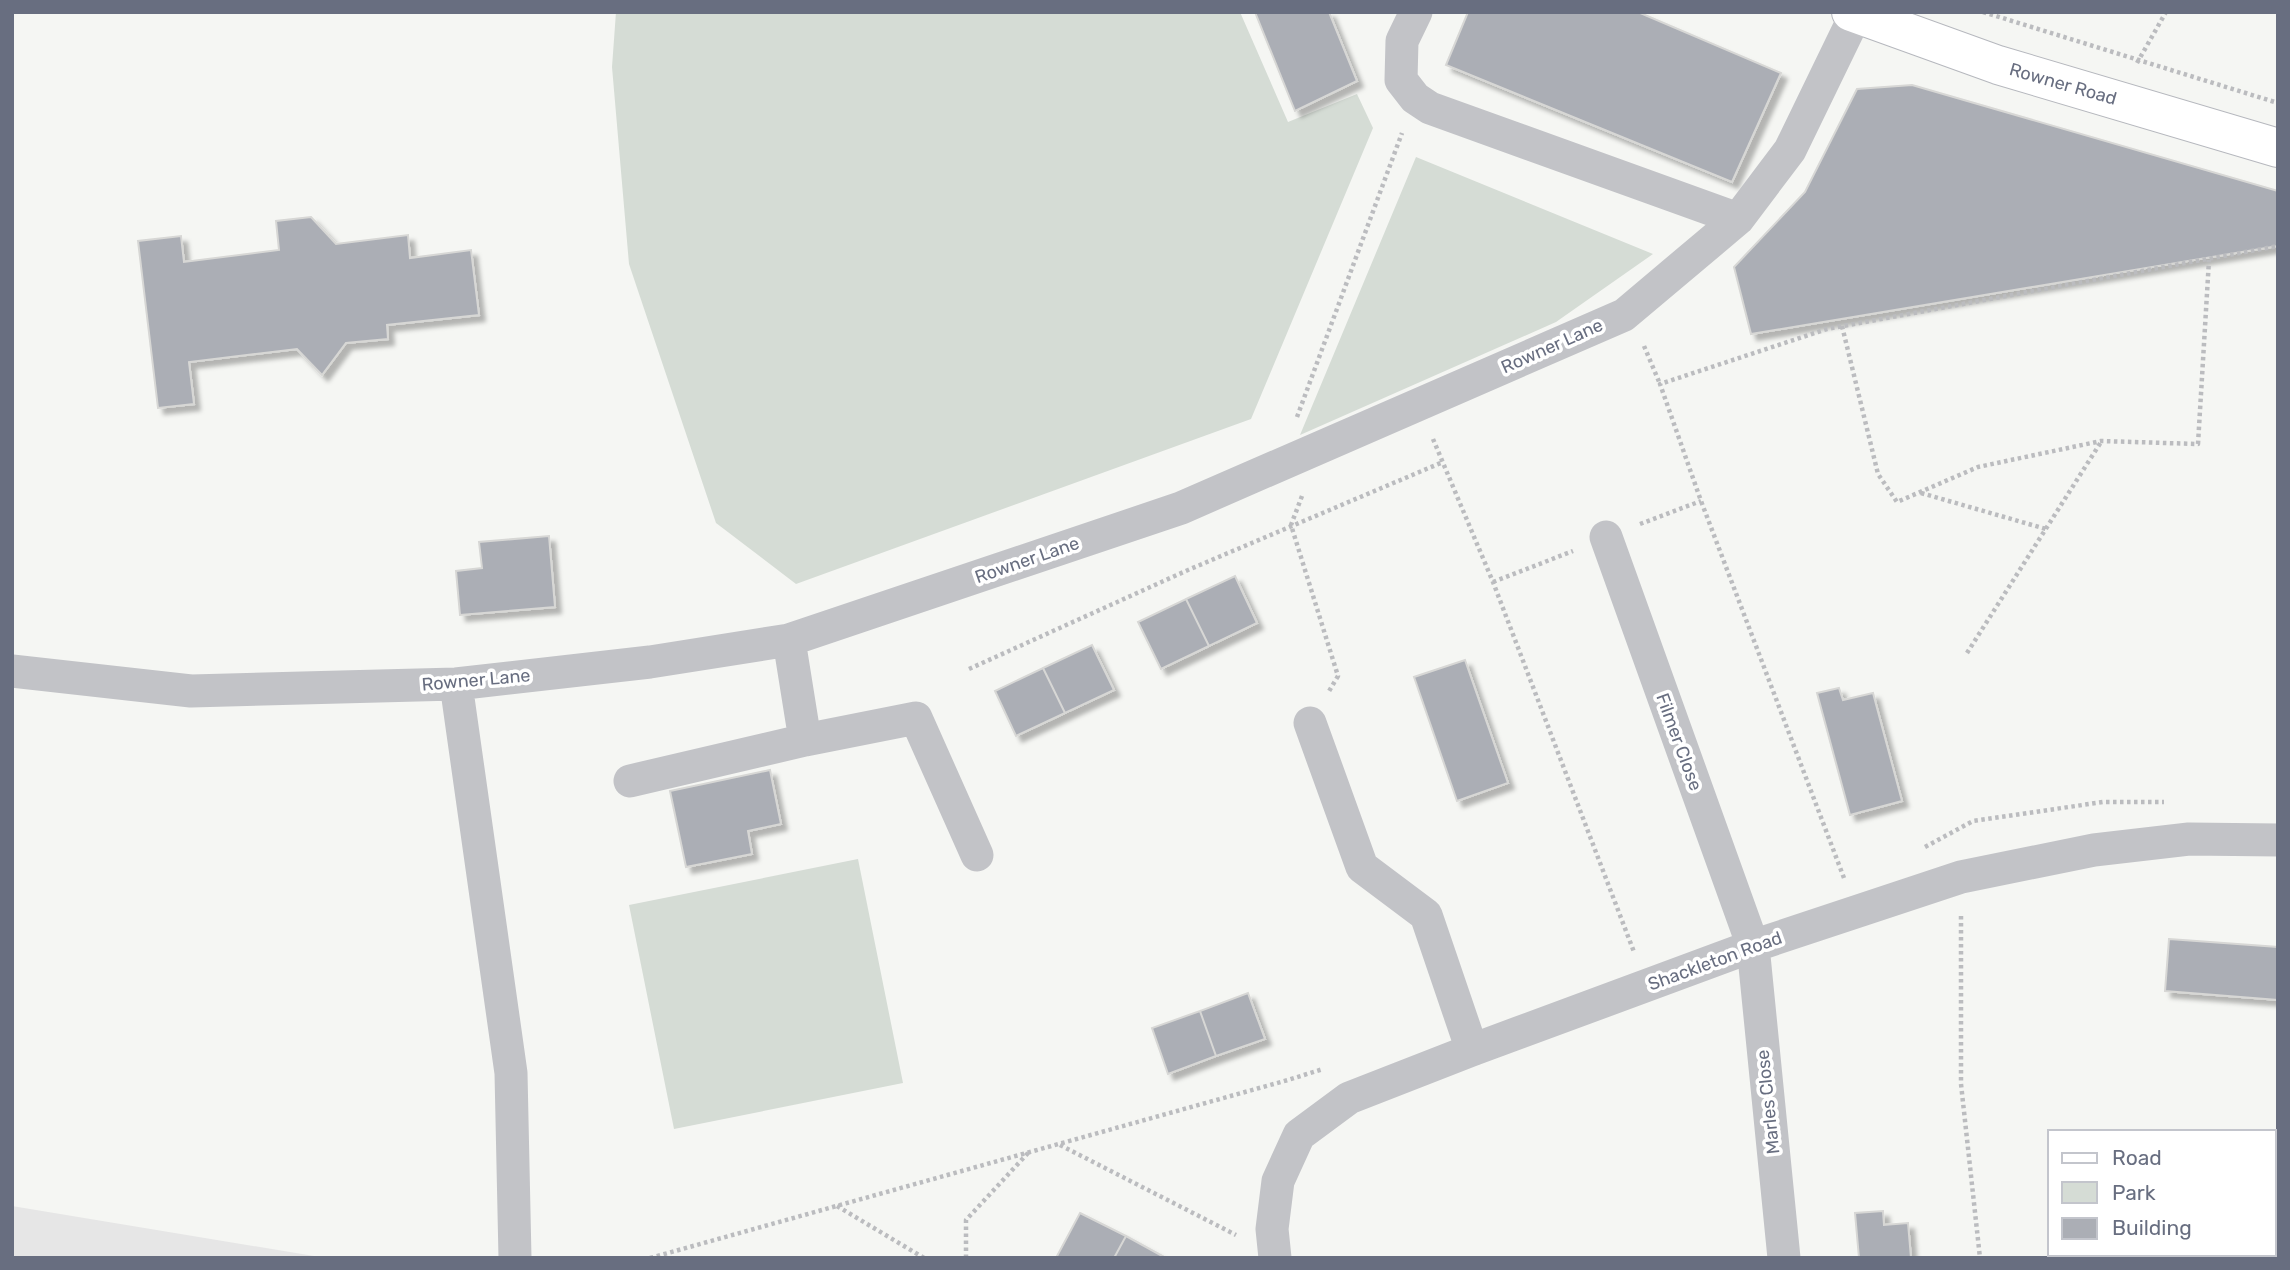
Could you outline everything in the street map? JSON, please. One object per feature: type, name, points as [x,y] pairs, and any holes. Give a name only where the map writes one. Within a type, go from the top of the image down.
[{"type":"main road","name":"Rowner Road","points":[[1853,13],[1998,65],[2278,148]]},
{"type":"street","points":[[1416,12],[1402,41],[1401,80],[1415,98],[1430,108],[1738,219]]},
{"type":"street","name":"Rowner Lane","points":[[12,671],[191,691],[456,684],[650,662],[789,640],[1181,508],[1624,315],[1738,219],[1790,150],[1853,13]]},
{"type":"street","name":"Filmer Close","points":[[1606,537],[1753,946]]},
{"type":"street","points":[[789,640],[805,740]]},
{"type":"street","points":[[456,684],[511,1073],[515,1258]]},
{"type":"street","points":[[630,781],[805,740],[915,718],[978,855]]},
{"type":"street","points":[[1310,723],[1362,867],[1426,915],[1472,1050]]},
{"type":"street","name":"Shackleton Road","points":[[1274,1256],[1272,1229],[1278,1181],[1299,1136],[1349,1098],[1753,946],[1961,877],[2094,850],[2176,840],[2278,841]]},
{"type":"street","name":"Marles Close","points":[[1753,946],[1784,1258]]},
{"type":"path","points":[[1983,12],[2278,103]]},
{"type":"path","points":[[2116,100],[2166,12]]},
{"type":"path","points":[[1300,500],[1279,464],[1415,98]]},
{"type":"path","points":[[1857,911],[1706,514],[1660,384],[1827,329],[2278,246]]},
{"type":"path","points":[[1842,326],[1878,474],[1897,502],[1978,467],[2101,441],[2198,444],[2209,260]]},
{"type":"path","points":[[1419,404],[1493,582],[1646,986]]},
{"type":"path","points":[[1967,653],[2101,441]]},
{"type":"path","points":[[969,669],[1291,525],[1443,462]]},
{"type":"path","points":[[1920,492],[2046,529]]},
{"type":"path","points":[[1291,525],[1338,676],[1310,723]]},
{"type":"path","points":[[1961,877],[1961,1084],[1980,1258]]},
{"type":"path","points":[[650,1258],[1326,1068]]},
{"type":"path","points":[[1059,1144],[1274,1256]]},
{"type":"path","points":[[966,1258],[966,1220],[1029,1152]]},
{"type":"path","points":[[837,1206],[924,1258]]},
{"type":"shaded area","points":[[12,1206],[326,1258],[12,1258]]},
{"type":"green space","points":[[616,12],[1240,12],[1288,122],[1357,94],[1373,128],[1251,419],[796,584],[716,523],[629,264],[612,67]]},
{"type":"green space","points":[[1416,157],[1653,254],[1556,322],[1300,435]]},
{"type":"green space","points":[[858,859],[903,1083],[674,1129],[629,905]]},
{"type":"building","points":[[1255,12],[1329,12],[1357,81],[1295,111]]},
{"type":"building","points":[[1468,12],[1638,12],[1781,73],[1732,182],[1446,65]]},
{"type":"building","points":[[1912,85],[2278,191],[2278,246],[1751,334],[1734,267],[1805,192],[1857,89]]},
{"type":"building","points":[[311,217],[336,244],[408,235],[410,258],[471,250],[479,315],[387,325],[388,339],[346,343],[322,375],[297,349],[189,362],[194,404],[158,408],[138,241],[181,236],[184,262],[279,250],[276,221]]},
{"type":"building","points":[[549,536],[555,607],[460,615],[456,571],[482,568],[479,542]]},
{"type":"building","points":[[1235,576],[1257,623],[1209,646],[1186,599]]},
{"type":"building","points":[[1186,599],[1209,646],[1161,669],[1138,622]]},
{"type":"building","points":[[1092,645],[1114,690],[1065,713],[1043,668]]},
{"type":"building","points":[[1465,660],[1508,783],[1457,801],[1414,677]]},
{"type":"building","points":[[1043,668],[1065,713],[1016,736],[995,691]]},
{"type":"building","points":[[1839,688],[1843,700],[1873,693],[1902,801],[1850,815],[1817,693]]},
{"type":"building","points":[[770,770],[781,824],[748,831],[752,854],[686,867],[670,791]]},
{"type":"building","points":[[2169,939],[2278,947],[2278,1000],[2165,991]]},
{"type":"building","points":[[1248,993],[1265,1039],[1216,1056],[1200,1011]]},
{"type":"building","points":[[1200,1011],[1216,1056],[1168,1074],[1152,1028]]},
{"type":"building","points":[[1883,1211],[1884,1225],[1908,1223],[1911,1258],[1859,1258],[1855,1213]]},
{"type":"building","points":[[1080,1213],[1126,1236],[1114,1258],[1056,1258]]},
{"type":"building","points":[[1126,1236],[1166,1258],[1114,1258]]}]
